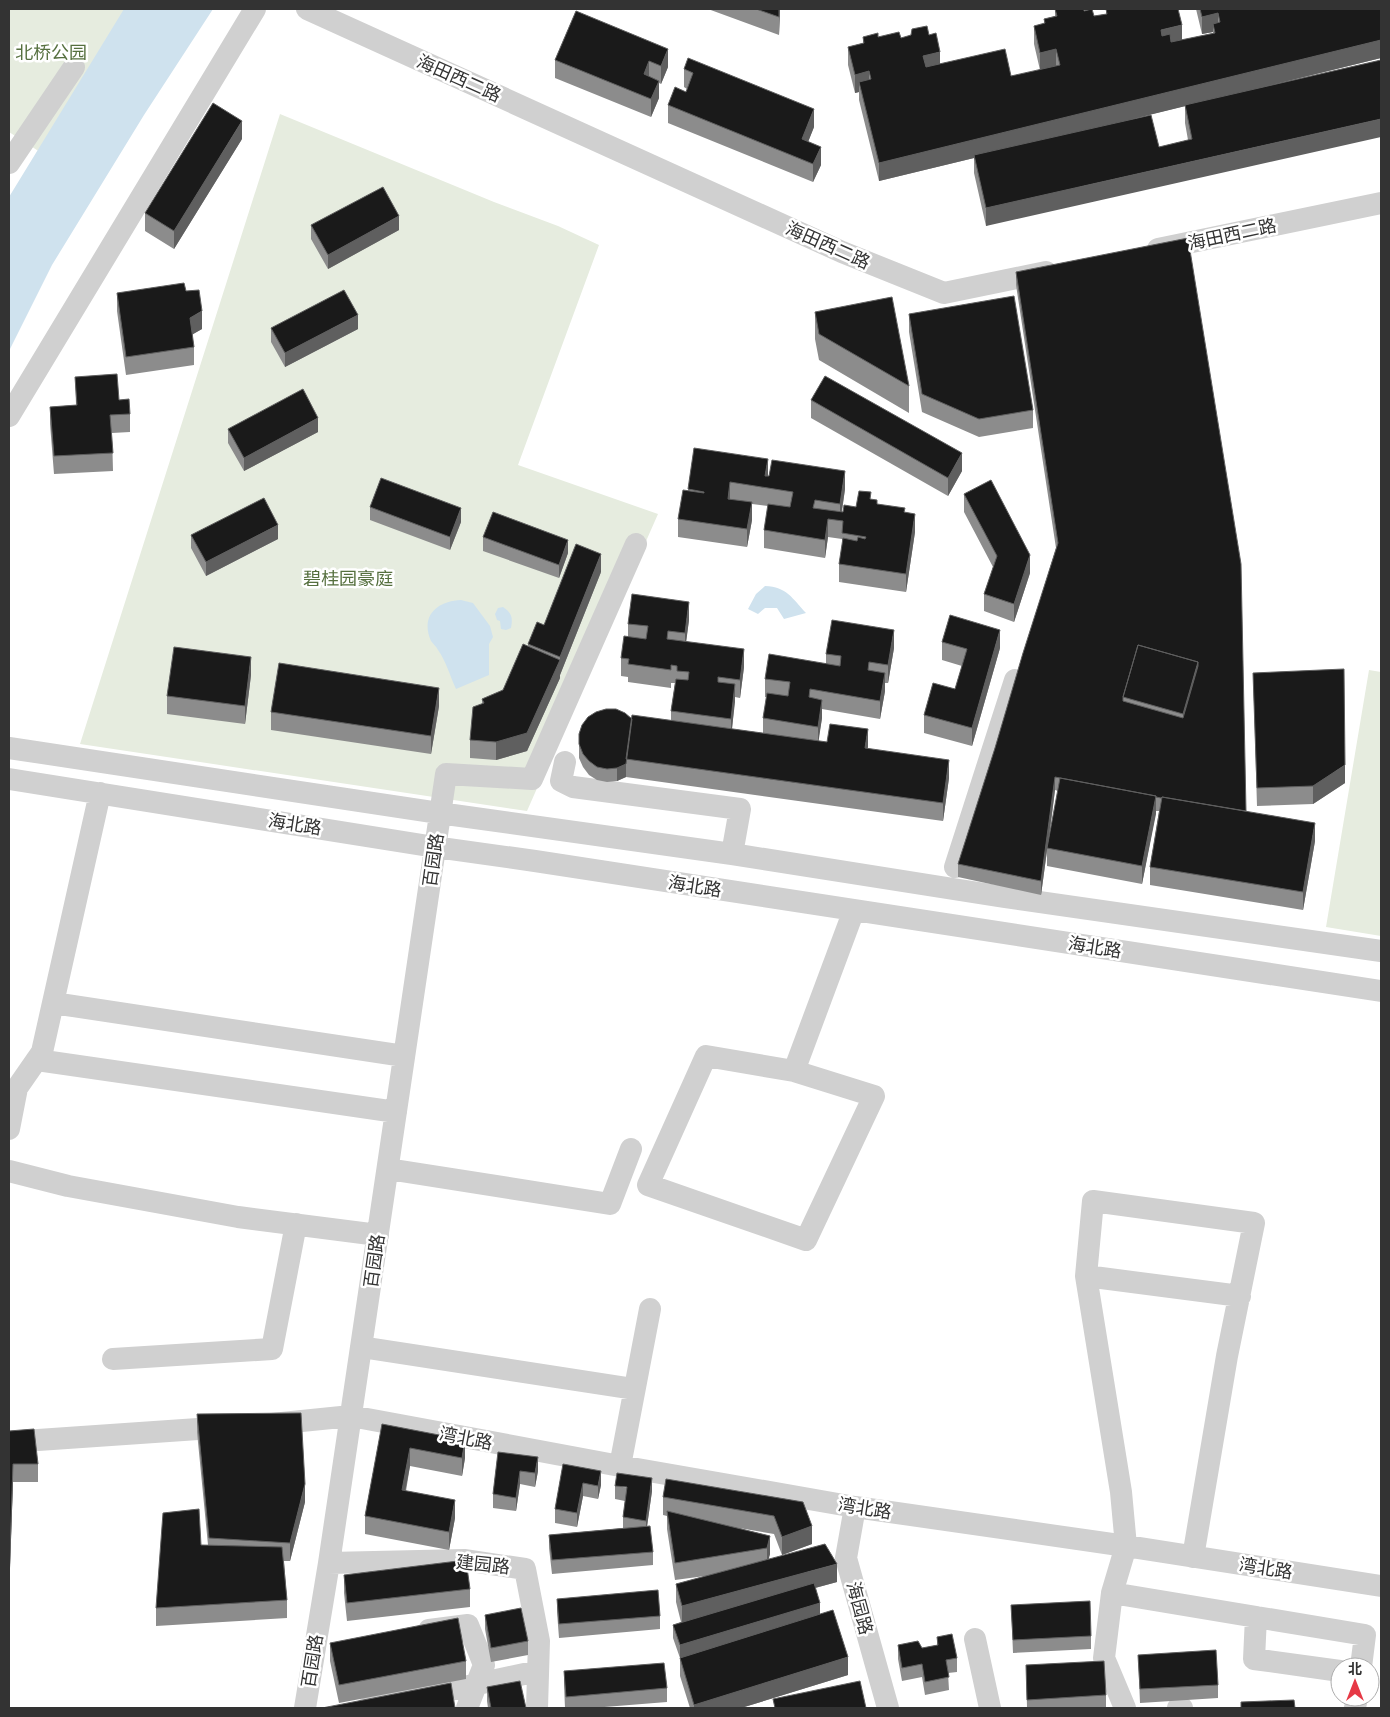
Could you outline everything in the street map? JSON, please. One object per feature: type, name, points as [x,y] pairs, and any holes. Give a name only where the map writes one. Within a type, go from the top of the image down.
[{"type":"street","points":[[9,416],[255,9]]},
{"type":"street","name":"海田西二路","points":[[307,9],[842,252],[944,293],[1069,267]]},
{"type":"street","points":[[9,163],[16,139],[74,67]]},
{"type":"street","name":"海田西二路","points":[[1136,254],[1167,257],[1381,203]]},
{"type":"street","name":"百园路","points":[[305,1708],[324,1643],[330,1563],[446,774],[532,779],[636,544]]},
{"type":"street","points":[[952,877],[1022,659]]},
{"type":"street","name":"海北路","points":[[9,748],[439,813],[732,854],[952,877],[1381,952]]},
{"type":"street","points":[[565,762],[561,781],[573,787],[740,810],[732,854]]},
{"type":"street","name":"海北路","points":[[9,779],[435,847],[1381,991]]},
{"type":"street","points":[[9,1129],[17,1088],[42,1052],[100,793]]},
{"type":"street","points":[[952,877],[954,824]]},
{"type":"street","points":[[794,1071],[854,910]]},
{"type":"street","points":[[53,1003],[404,1056]]},
{"type":"street","points":[[706,1056],[794,1071],[874,1096],[806,1240],[648,1185],[706,1056]]},
{"type":"street","points":[[37,1060],[396,1112]]},
{"type":"street","points":[[388,1169],[610,1204],[631,1149]]},
{"type":"street","points":[[9,1171],[68,1186],[238,1217],[378,1235]]},
{"type":"street","points":[[1125,1708],[1104,1658],[1112,1593],[1126,1546],[1121,1492],[1086,1276],[1093,1201],[1254,1223],[1227,1356],[1193,1557]]},
{"type":"street","points":[[113,1359],[272,1349],[296,1224]]},
{"type":"street","points":[[1086,1276],[1240,1296]]},
{"type":"street","points":[[620,1466],[650,1309]]},
{"type":"street","points":[[362,1347],[634,1389]]},
{"type":"street","name":"湾北路","points":[[9,1442],[351,1416],[855,1508],[1126,1546],[1381,1586]]},
{"type":"street","name":"海园路","points":[[855,1508],[846,1558],[888,1708]]},
{"type":"street","name":"建园路","points":[[330,1563],[464,1560],[526,1569],[539,1641],[538,1708]]},
{"type":"street","points":[[1112,1593],[1366,1636],[1363,1657]]},
{"type":"street","points":[[1256,1617],[1254,1659],[1330,1670]]},
{"type":"street","points":[[410,1632],[468,1625],[484,1665],[467,1708]]},
{"type":"street","points":[[976,1639],[990,1708]]},
{"type":"street","points":[[367,1708],[538,1671]]},
{"type":"green space","name":"北桥公园","points":[[9,9],[127,9],[40,152],[9,132]]},
{"type":"green space","name":"碧桂园豪庭","points":[[280,114],[494,202],[558,226],[599,245],[518,465],[658,514],[527,811],[80,744]]},
{"type":"green space","points":[[1369,670],[1381,672],[1381,936],[1326,927]]},
{"type":"water","points":[[124,9],[213,9],[144,115],[52,265],[9,351],[9,197]]},
{"type":"water","points":[[765,586],[784,591],[806,613],[784,619],[777,608],[765,608],[758,614],[748,609],[756,594]]},
{"type":"water","points":[[461,600],[473,603],[490,626],[493,637],[489,644],[489,675],[456,689],[443,659],[431,641],[428,624],[429,617],[438,607],[445,603]]},
{"type":"water","points":[[503,607],[508,611],[512,619],[511,628],[506,630],[501,629],[500,621],[497,620],[495,614],[498,608]]},
{"type":"building","points":[[756,9],[779,9],[779,17]]},
{"type":"building","points":[[1055,9],[1084,9],[1084,11],[1092,9],[1094,16],[1107,14],[1106,9],[1178,9],[1182,25],[1161,30],[1162,36],[1170,34],[1171,42],[1215,33],[1213,24],[1220,22],[1218,13],[1202,17],[1200,9],[1381,9],[1381,40],[879,163],[859,82],[871,79],[869,71],[855,75],[848,47],[864,43],[863,37],[878,33],[878,37],[899,32],[901,38],[911,35],[912,29],[927,26],[929,35],[936,33],[940,52],[923,56],[926,67],[1005,49],[1011,76],[1060,65],[1056,49],[1040,53],[1034,26],[1045,23],[1044,19],[1057,16]]},
{"type":"building","points":[[576,11],[668,49],[661,66],[649,61],[644,74],[659,81],[651,99],[555,60]]},
{"type":"building","points":[[688,58],[814,109],[802,139],[821,147],[813,164],[668,105],[675,87],[686,92],[693,73],[684,69]]},
{"type":"building","points":[[1381,60],[1381,119],[986,208],[974,155],[1151,115],[1159,147],[1192,139],[1185,105]]},
{"type":"building","points":[[213,103],[242,121],[174,231],[145,213]]},
{"type":"building","points":[[383,187],[399,216],[328,255],[311,225]]},
{"type":"building","points":[[1188,238],[1241,564],[1246,811],[1161,798],[1055,777],[1041,881],[958,864],[1058,543],[1016,272]],"holes":[[[1138,645],[1198,662],[1183,718],[1123,701]]]},
{"type":"building","points":[[184,283],[186,291],[199,290],[202,311],[190,318],[194,347],[126,357],[117,293]]},
{"type":"building","points":[[344,290],[358,315],[285,353],[271,328]]},
{"type":"building","points":[[1014,296],[1033,410],[979,419],[922,394],[909,314]]},
{"type":"building","points":[[892,297],[909,386],[819,334],[815,312]]},
{"type":"building","points":[[117,374],[119,400],[129,399],[130,414],[110,415],[113,453],[54,456],[50,407],[77,405],[75,377]]},
{"type":"building","points":[[825,376],[962,453],[948,478],[811,400]]},
{"type":"building","points":[[303,389],[318,418],[244,458],[228,429]]},
{"type":"building","points":[[694,448],[768,459],[765,476],[769,476],[772,460],[845,471],[840,504],[815,500],[813,508],[843,512],[844,505],[856,507],[859,491],[871,492],[870,499],[877,500],[877,504],[905,508],[904,512],[915,514],[906,574],[839,564],[843,538],[857,541],[858,537],[865,539],[866,537],[842,533],[843,521],[828,519],[825,540],[764,530],[768,504],[790,507],[793,492],[730,482],[728,499],[752,502],[747,529],[678,519],[683,490],[704,493],[688,489]]},
{"type":"building","points":[[381,478],[461,508],[450,537],[370,507]]},
{"type":"building","points":[[991,480],[1030,555],[1014,604],[984,594],[997,556],[964,494]]},
{"type":"building","points":[[264,498],[278,525],[206,562],[191,535]]},
{"type":"building","points":[[493,512],[568,540],[559,565],[483,537]]},
{"type":"building","points":[[576,544],[601,554],[560,657],[528,644],[537,622],[544,625]]},
{"type":"building","points":[[632,594],[689,602],[685,633],[668,631],[667,639],[744,649],[740,680],[718,677],[718,682],[735,684],[731,719],[671,711],[676,679],[688,680],[689,672],[677,671],[677,666],[671,665],[671,670],[628,664],[629,659],[621,658],[624,636],[646,639],[648,626],[628,624]]},
{"type":"building","points":[[950,615],[1000,630],[972,728],[924,715],[933,683],[955,689],[967,649],[942,642]]},
{"type":"building","points":[[832,620],[894,630],[888,665],[869,662],[868,670],[885,673],[880,701],[810,689],[809,697],[822,700],[818,727],[763,718],[767,693],[788,696],[790,682],[765,679],[769,654],[840,666],[841,656],[826,654]]},
{"type":"building","points":[[523,644],[560,660],[527,733],[496,742],[470,740],[473,707],[484,703],[482,699],[503,690]]},
{"type":"building","points":[[1138,645],[1198,662],[1183,714],[1123,697]]},
{"type":"building","points":[[174,647],[251,657],[245,706],[167,696]]},
{"type":"building","points":[[279,663],[439,688],[431,736],[271,712]]},
{"type":"building","points":[[1344,669],[1345,765],[1313,786],[1257,788],[1253,673]]},
{"type":"building","points":[[606,709],[616,709],[632,719],[626,764],[617,768],[597,767],[583,754],[579,744],[579,734],[582,725],[588,717]]},
{"type":"building","points":[[632,715],[827,742],[830,724],[868,729],[865,748],[949,760],[943,803],[626,759]]},
{"type":"building","points":[[1060,778],[1156,796],[1142,866],[1047,848]]},
{"type":"building","points":[[1162,797],[1315,823],[1303,892],[1150,867]]},
{"type":"building","points":[[301,1413],[305,1484],[290,1543],[209,1538],[197,1414]]},
{"type":"building","points":[[382,1424],[465,1440],[462,1458],[410,1448],[402,1490],[455,1500],[449,1532],[365,1516]]},
{"type":"building","points":[[34,1429],[38,1464],[13,1464],[9,1579],[9,1431]]},
{"type":"building","points":[[498,1452],[538,1457],[535,1473],[520,1471],[516,1498],[493,1494]]},
{"type":"building","points":[[563,1464],[601,1471],[598,1486],[583,1483],[577,1513],[555,1509]]},
{"type":"building","points":[[617,1473],[652,1478],[646,1521],[623,1517],[627,1487],[615,1486]]},
{"type":"building","points":[[666,1479],[803,1502],[812,1526],[782,1537],[774,1516],[663,1497]]},
{"type":"building","points":[[199,1509],[201,1545],[282,1547],[287,1600],[156,1608],[163,1513]]},
{"type":"building","points":[[667,1511],[770,1536],[767,1548],[675,1563]]},
{"type":"building","points":[[650,1526],[653,1552],[552,1560],[549,1535]]},
{"type":"building","points":[[825,1544],[837,1564],[682,1606],[676,1584]]},
{"type":"building","points":[[466,1560],[470,1589],[347,1603],[344,1575]]},
{"type":"building","points":[[814,1583],[820,1603],[680,1645],[673,1625]]},
{"type":"building","points":[[658,1590],[660,1616],[559,1624],[557,1599]]},
{"type":"building","points":[[1090,1601],[1091,1636],[1013,1640],[1011,1605]]},
{"type":"building","points":[[521,1608],[528,1641],[491,1648],[485,1615]]},
{"type":"building","points":[[833,1610],[848,1657],[694,1705],[680,1658]]},
{"type":"building","points":[[458,1618],[466,1661],[339,1685],[330,1643]]},
{"type":"building","points":[[952,1634],[957,1658],[946,1660],[949,1677],[925,1682],[922,1664],[902,1668],[898,1645],[918,1641],[922,1648],[938,1645],[937,1637]]},
{"type":"building","points":[[1216,1650],[1218,1685],[1140,1689],[1138,1655]]},
{"type":"building","points":[[1104,1661],[1106,1695],[1027,1700],[1026,1665]]},
{"type":"building","points":[[664,1663],[667,1688],[566,1697],[564,1671]]},
{"type":"building","points":[[520,1681],[526,1708],[491,1708],[487,1687]]},
{"type":"building","points":[[860,1681],[866,1708],[775,1708],[773,1699]]},
{"type":"building","points":[[451,1683],[455,1708],[322,1708]]},
{"type":"building","points":[[1294,1700],[1295,1708],[1241,1708],[1241,1702]]}]
